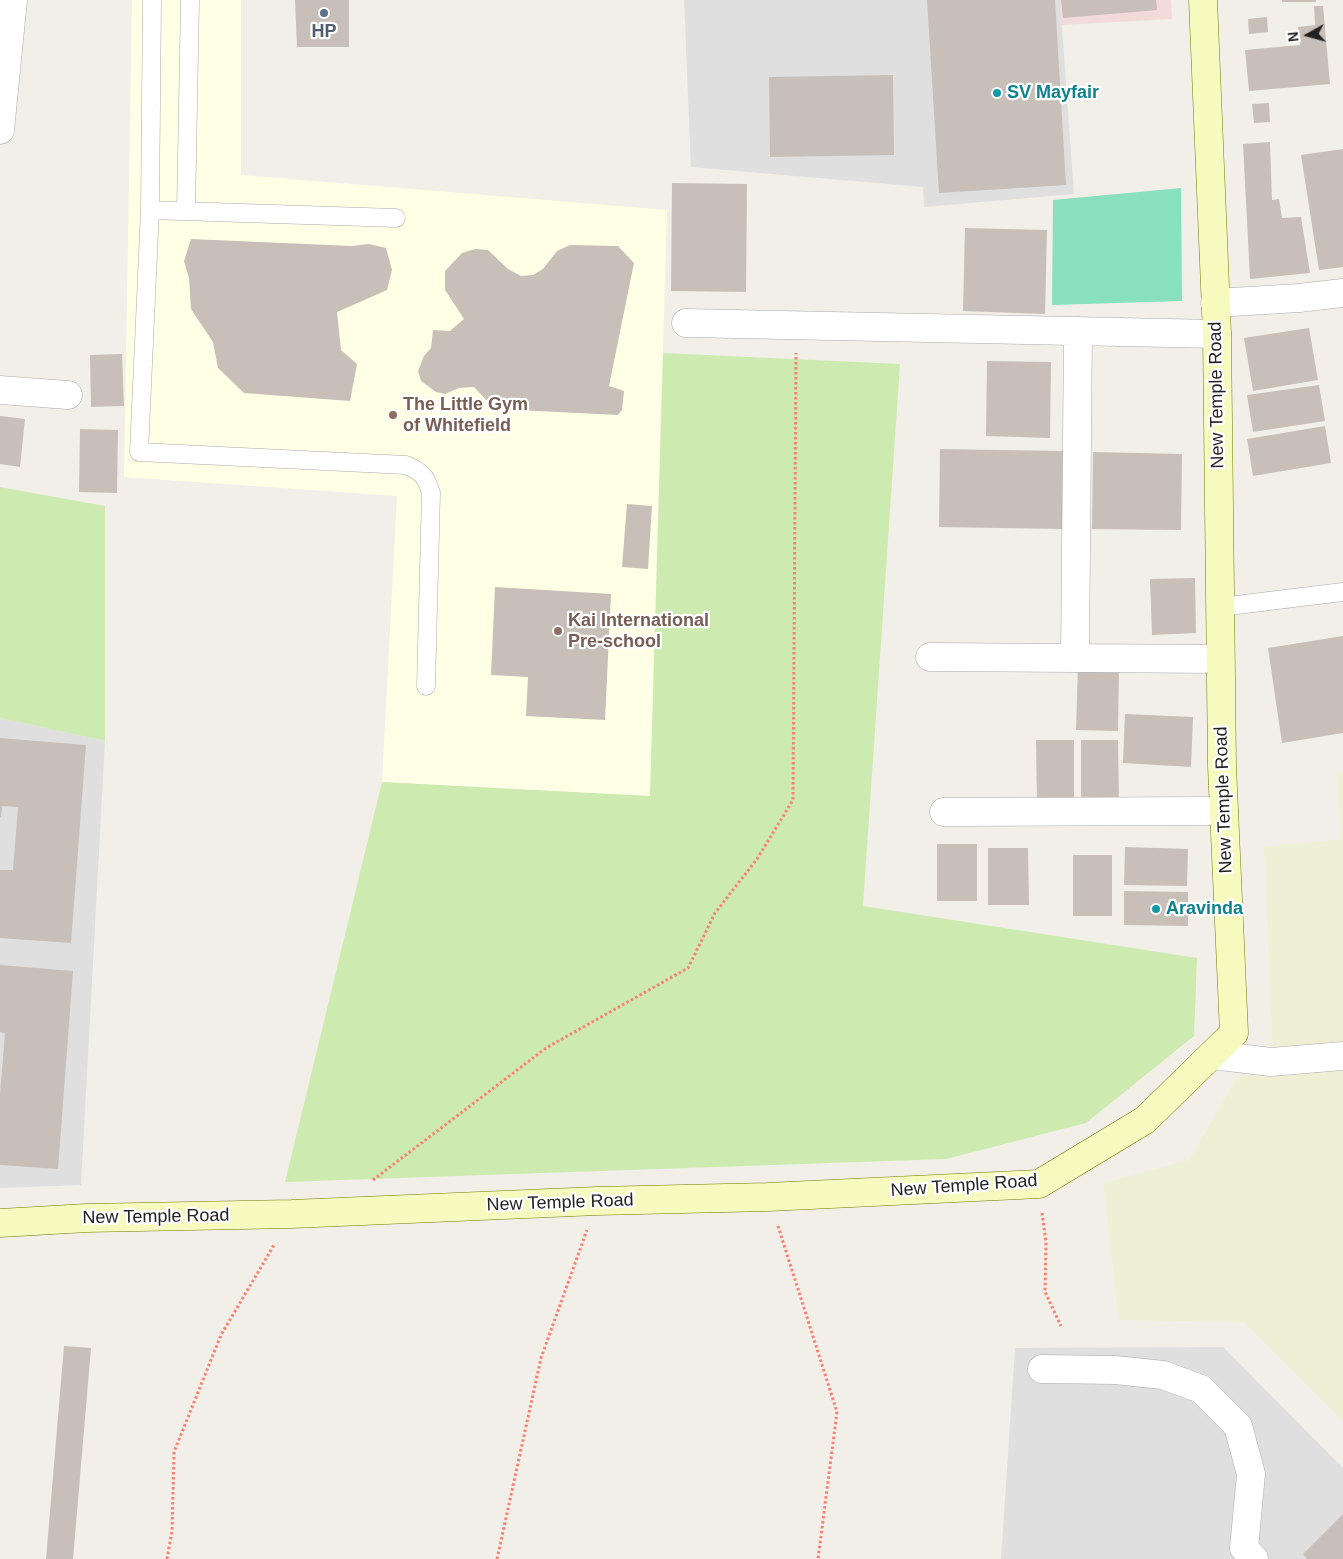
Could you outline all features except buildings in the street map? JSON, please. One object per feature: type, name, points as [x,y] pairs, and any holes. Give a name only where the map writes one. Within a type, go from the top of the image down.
[{"type":"street","points":[[0,130],[13,0]]},
{"type":"street","name":"New Temple Road","points":[[0,1222],[87,1218],[292,1214],[597,1201],[768,1197],[1039,1184],[1145,1120],[1234,1033],[1224,811],[1220,658],[1217,334],[1203,0]]},
{"type":"street","points":[[1215,303],[1299,298],[1343,293]]},
{"type":"street","points":[[686,322],[1217,334]]},
{"type":"street","points":[[1075,658],[1078,331]]},
{"type":"street","points":[[0,390],[68,395]]},
{"type":"street","points":[[930,657],[1220,658]]},
{"type":"street","points":[[944,812],[1224,811]]},
{"type":"street","points":[[1212,1055],[1271,1062],[1343,1056]]},
{"type":"street","points":[[1042,1369],[1115,1370],[1163,1376],[1201,1389],[1238,1426],[1250,1474],[1244,1548],[1254,1559]]},
{"type":"lane","points":[[152,0],[150,210],[139,452],[406,465],[419,470],[427,481],[431,493],[426,686]]},
{"type":"lane","points":[[186,210],[190,0]]},
{"type":"lane","points":[[150,210],[396,218]]},
{"type":"lane","points":[[1220,606],[1343,592]]},
{"type":"path","points":[[372,1181],[546,1048],[688,968],[714,913],[757,859],[793,800],[796,359],[800,325]]},
{"type":"path","points":[[1039,1184],[1046,1242],[1045,1292],[1061,1326]]},
{"type":"path","points":[[768,1197],[836,1412],[818,1559]]},
{"type":"path","points":[[498,1559],[541,1358],[597,1201]]},
{"type":"path","points":[[166,1559],[172,1531],[174,1452],[221,1336],[292,1214]]},
{"type":"shaded area","name":"The Little Gym of Whitefield","points":[[132,0],[241,0],[241,175],[667,210],[650,797],[382,782],[397,496],[124,477]]},
{"type":"shaded area","points":[[684,0],[1060,0],[1074,194],[924,207],[923,187],[691,167]]},
{"type":"shaded area","points":[[1060,0],[1171,0],[1172,19],[1061,25]]},
{"type":"shaded area","points":[[0,718],[105,741],[81,1185],[0,1188]]},
{"type":"shaded area","points":[[1336,772],[1343,772],[1343,1044],[1273,1051],[1264,847],[1342,839]]},
{"type":"shaded area","points":[[1343,1067],[1343,1421],[1244,1322],[1119,1320],[1103,1183],[1189,1160],[1238,1076]]},
{"type":"shaded area","points":[[1223,1347],[1343,1468],[1343,1559],[1001,1559],[1015,1348]]},
{"type":"green space","points":[[1181,188],[1182,301],[1052,305],[1053,200]]},
{"type":"green space","points":[[663,353],[900,364],[863,906],[1197,958],[1194,1036],[1086,1123],[946,1159],[285,1182],[382,782],[650,796]]},
{"type":"green space","points":[[0,487],[105,506],[105,741],[0,718]]},
{"type":"place","name":"HP","points":[[324,13]]},
{"type":"place","name":"SV Mayfair","points":[[997,93]]},
{"type":"place","name":"The Little Gym of Whitefield","points":[[393,415]]},
{"type":"place","name":"Kai International Pre-school","points":[[558,631]]},
{"type":"place","name":"Aravinda","points":[[1156,909]]}]
